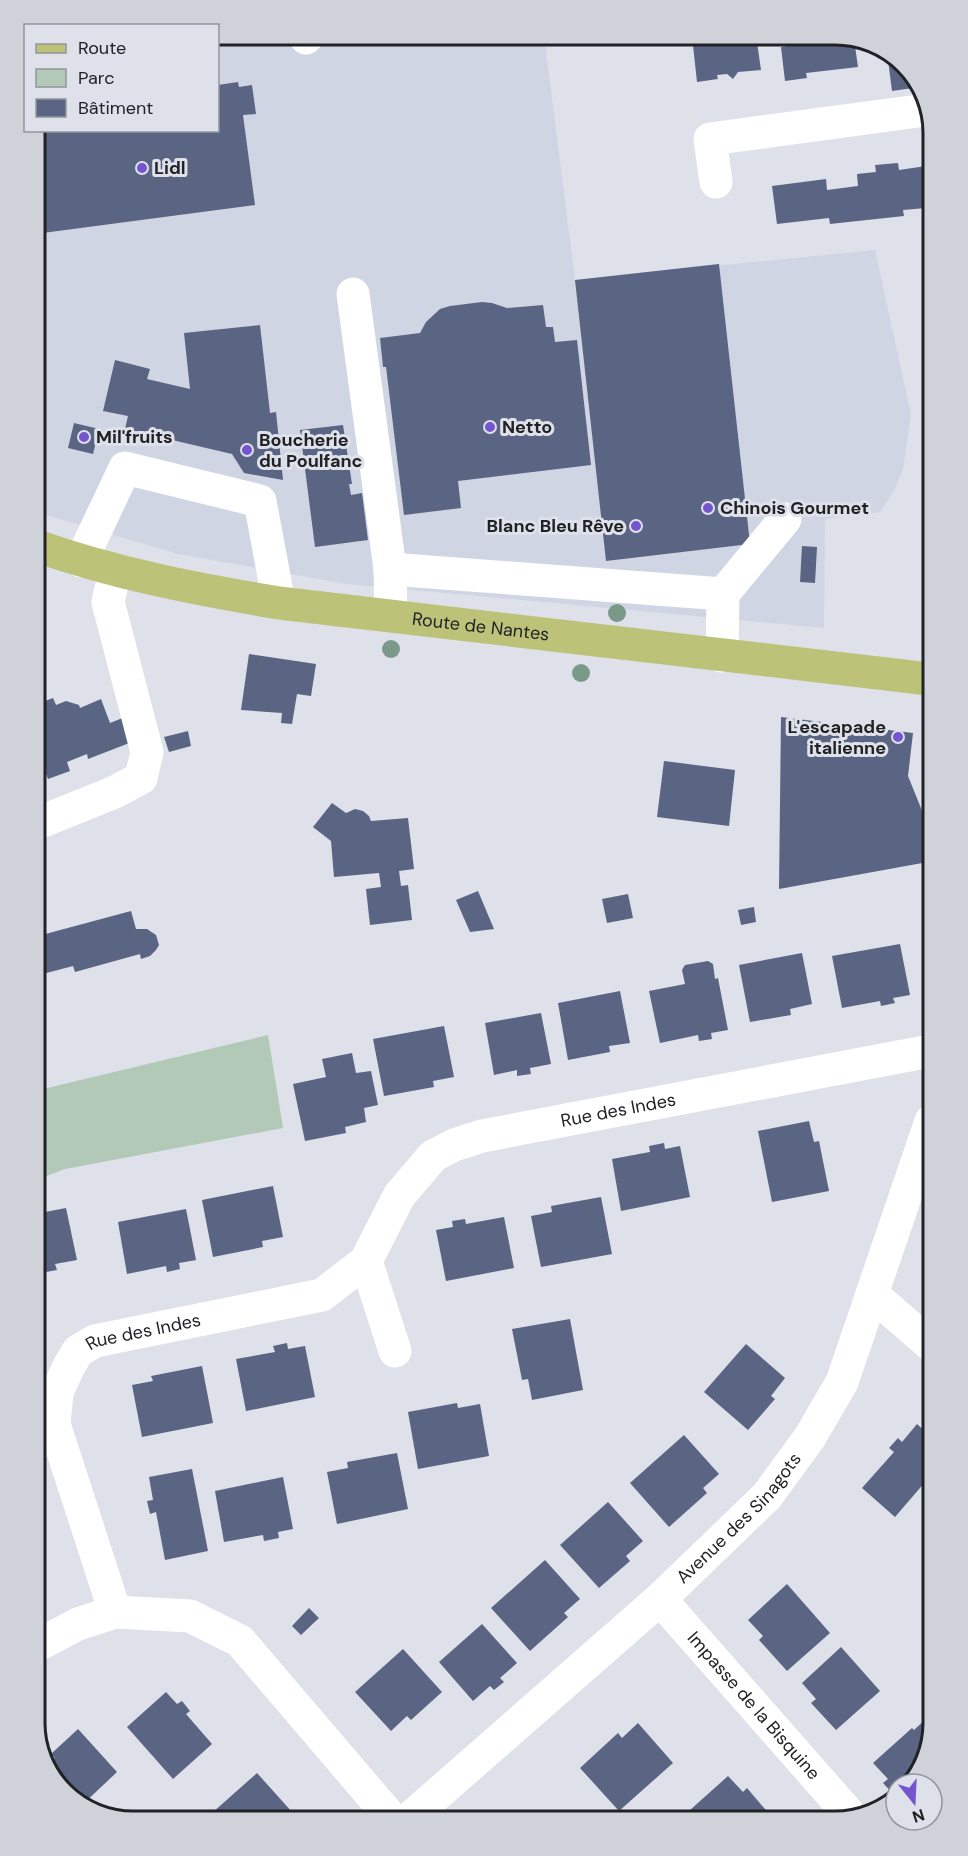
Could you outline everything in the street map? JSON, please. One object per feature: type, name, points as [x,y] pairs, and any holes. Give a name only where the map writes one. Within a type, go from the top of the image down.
[{"type":"main road","name":"Route de Nantes","points":[[45,549],[114,571],[279,603],[923,678]]},
{"type":"street","points":[[716,182],[710,139],[919,111]]},
{"type":"street","points":[[353,294],[390,569],[391,615]]},
{"type":"street","points":[[81,561],[125,468],[260,501],[279,603]]},
{"type":"street","points":[[722,656],[723,594],[784,519]]},
{"type":"street","points":[[390,569],[723,594]]},
{"type":"street","points":[[45,820],[116,792],[141,778],[147,752],[108,602],[114,571]]},
{"type":"street","name":"Rue des Indes","points":[[116,1612],[54,1424],[57,1392],[78,1351],[94,1341],[322,1295],[366,1262],[399,1197],[433,1156],[454,1145],[482,1136],[923,1052]]},
{"type":"street","name":"Avenue des Sinagots","points":[[417,1811],[660,1599],[766,1496],[810,1437],[842,1382],[923,1144]]},
{"type":"street","points":[[366,1262],[395,1351]]},
{"type":"street","points":[[872,1294],[923,1338]]},
{"type":"street","name":"Impasse de la Bisquine","points":[[660,1599],[845,1810]]},
{"type":"street","points":[[45,1641],[78,1624],[116,1612],[190,1616],[240,1641],[386,1811]]},
{"type":"shaded area","points":[[545,45],[575,280],[875,250],[911,415],[903,469],[895,489],[880,512],[825,519],[824,628],[347,584],[178,554],[45,515],[45,132],[219,132],[219,46]]},
{"type":"green space","points":[[268,1035],[283,1128],[65,1169],[45,1177],[45,1089]]},
{"type":"building","points":[[693,45],[757,45],[761,70],[738,72],[733,79],[727,74],[717,75],[718,79],[697,82]]},
{"type":"building","points":[[841,45],[852,47],[855,48],[858,67],[806,73],[807,78],[785,81],[781,47]]},
{"type":"building","points":[[888,63],[905,79],[911,88],[892,91]]},
{"type":"building","name":"Lidl","points":[[238,82],[239,87],[252,85],[256,114],[243,115],[255,205],[45,233],[45,132],[219,132],[219,85]]},
{"type":"building","points":[[898,163],[899,170],[923,166],[923,208],[903,210],[904,216],[830,224],[829,218],[777,224],[772,186],[826,179],[827,190],[858,186],[857,174],[876,172],[875,165]]},
{"type":"building","points":[[719,264],[750,544],[606,561],[575,280]]},
{"type":"building","name":"Netto","points":[[482,302],[507,308],[543,305],[546,327],[553,327],[555,342],[577,340],[591,465],[458,481],[461,508],[404,515],[386,367],[383,367],[380,338],[420,333],[426,322],[440,309]]},
{"type":"building","points":[[260,325],[270,413],[276,412],[283,480],[244,473],[232,454],[125,429],[128,416],[103,411],[115,360],[150,369],[147,379],[190,389],[184,333]]},
{"type":"building","points":[[74,423],[99,429],[93,454],[68,448]]},
{"type":"building","points":[[343,425],[352,484],[349,484],[351,495],[362,493],[368,540],[315,547],[300,430]]},
{"type":"building","points":[[802,546],[817,547],[815,583],[800,582]]},
{"type":"building","points":[[249,654],[316,664],[311,696],[297,694],[292,724],[281,723],[282,713],[241,710]]},
{"type":"building","points":[[53,698],[56,705],[66,701],[79,705],[80,708],[101,699],[110,723],[125,717],[132,742],[88,759],[87,754],[67,762],[70,771],[48,779],[45,771],[45,701]]},
{"type":"building","points":[[781,717],[913,733],[908,776],[923,813],[923,863],[779,889]]},
{"type":"building","points":[[188,731],[191,746],[169,752],[164,737]]},
{"type":"building","points":[[664,761],[735,770],[729,826],[657,817]]},
{"type":"building","points":[[332,803],[346,813],[355,809],[363,811],[371,821],[408,818],[414,869],[399,871],[401,886],[408,885],[412,920],[370,925],[366,889],[381,887],[379,873],[334,877],[331,841],[313,827]]},
{"type":"building","points":[[478,891],[494,929],[470,932],[456,900]]},
{"type":"building","points":[[628,894],[633,918],[607,923],[602,899]]},
{"type":"building","points":[[754,907],[756,922],[741,925],[738,910]]},
{"type":"building","points":[[131,911],[136,929],[147,929],[156,935],[159,945],[150,956],[141,959],[140,954],[75,972],[73,966],[45,973],[45,934]]},
{"type":"building","points":[[900,944],[910,995],[893,998],[895,1003],[881,1006],[880,1001],[842,1008],[832,956]]},
{"type":"building","points":[[802,953],[812,1004],[790,1009],[791,1015],[750,1022],[739,965]]},
{"type":"building","points":[[708,961],[713,964],[715,979],[718,978],[728,1030],[711,1033],[712,1039],[699,1041],[698,1035],[660,1043],[649,991],[685,984],[682,970],[685,965]]},
{"type":"building","points":[[620,991],[630,1043],[609,1046],[610,1052],[568,1060],[558,1003]]},
{"type":"building","points":[[541,1013],[551,1064],[530,1068],[531,1074],[517,1076],[517,1070],[494,1075],[485,1023]]},
{"type":"building","points":[[444,1026],[454,1077],[433,1081],[434,1087],[384,1096],[373,1039]]},
{"type":"building","points":[[352,1053],[356,1073],[371,1071],[378,1105],[364,1108],[366,1122],[345,1127],[346,1133],[305,1141],[293,1084],[326,1077],[322,1059]]},
{"type":"building","points":[[809,1121],[814,1142],[819,1141],[829,1191],[772,1202],[758,1131]]},
{"type":"building","points":[[664,1143],[665,1149],[680,1146],[690,1197],[621,1211],[612,1159],[650,1152],[649,1146]]},
{"type":"building","points":[[273,1186],[283,1237],[262,1241],[263,1247],[213,1257],[202,1200]]},
{"type":"building","points":[[601,1197],[612,1254],[541,1267],[531,1216],[552,1212],[551,1206]]},
{"type":"building","points":[[66,1208],[77,1260],[55,1264],[57,1270],[45,1272],[45,1212]]},
{"type":"building","points":[[186,1209],[196,1260],[179,1263],[180,1269],[167,1272],[166,1266],[127,1274],[118,1222]]},
{"type":"building","points":[[504,1217],[514,1268],[446,1281],[436,1230],[453,1227],[452,1221],[465,1219],[466,1224]]},
{"type":"building","points":[[570,1319],[583,1390],[532,1400],[528,1379],[522,1380],[512,1329]]},
{"type":"building","points":[[287,1343],[288,1349],[305,1346],[315,1397],[246,1411],[236,1359],[275,1352],[273,1346]]},
{"type":"building","points":[[746,1344],[785,1378],[771,1396],[775,1399],[748,1430],[704,1392]]},
{"type":"building","points":[[202,1366],[213,1423],[142,1437],[132,1385],[153,1381],[151,1376]]},
{"type":"building","points":[[457,1403],[458,1408],[480,1404],[489,1456],[418,1469],[408,1412]]},
{"type":"building","points":[[917,1424],[923,1429],[923,1484],[895,1517],[862,1488],[894,1452],[889,1448],[898,1438],[902,1442]]},
{"type":"building","points":[[684,1435],[719,1474],[703,1488],[707,1493],[669,1527],[630,1483]]},
{"type":"building","points":[[397,1453],[408,1509],[337,1524],[327,1472],[348,1468],[347,1462]]},
{"type":"building","points":[[192,1469],[208,1551],[165,1560],[156,1512],[150,1514],[147,1501],[153,1500],[149,1477]]},
{"type":"building","points":[[283,1477],[293,1529],[278,1532],[279,1538],[264,1541],[263,1535],[224,1542],[215,1491]]},
{"type":"building","points":[[608,1502],[643,1541],[626,1556],[630,1561],[599,1588],[560,1545]]},
{"type":"building","points":[[545,1560],[580,1599],[564,1613],[568,1617],[530,1651],[491,1608]]},
{"type":"building","points":[[787,1584],[830,1633],[787,1671],[759,1640],[763,1636],[748,1620]]},
{"type":"building","points":[[309,1608],[319,1618],[301,1635],[292,1626]]},
{"type":"building","points":[[482,1624],[517,1663],[500,1678],[504,1682],[494,1690],[490,1686],[473,1701],[439,1662]]},
{"type":"building","points":[[841,1647],[880,1691],[836,1730],[811,1703],[816,1699],[802,1683]]},
{"type":"building","points":[[403,1649],[442,1692],[411,1720],[407,1716],[391,1731],[355,1692]]},
{"type":"building","points":[[166,1692],[177,1704],[182,1701],[190,1711],[186,1714],[212,1744],[173,1779],[127,1727]]},
{"type":"building","points":[[923,1722],[920,1746],[914,1762],[908,1772],[884,1772],[884,1775],[873,1763],[912,1728],[914,1730]]},
{"type":"building","points":[[638,1723],[673,1763],[619,1811],[580,1768],[618,1733],[622,1738]]},
{"type":"building","points":[[78,1729],[117,1772],[89,1799],[67,1781],[51,1754]]},
{"type":"building","points":[[257,1773],[291,1811],[214,1811]]},
{"type":"building","points":[[728,1776],[743,1792],[747,1788],[767,1811],[689,1811]]},
{"type":"place","name":"Lidl","points":[[142,168]]},
{"type":"place","name":"Netto","points":[[490,427]]},
{"type":"place","name":"Mil'fruits","points":[[84,437]]},
{"type":"place","name":"Boucherie du Poulfanc","points":[[247,450]]},
{"type":"place","name":"Chinois Gourmet","points":[[708,508]]},
{"type":"place","name":"Blanc Bleu Rêve","points":[[636,526]]},
{"type":"place","name":"L'escapade italienne","points":[[898,737]]}]
